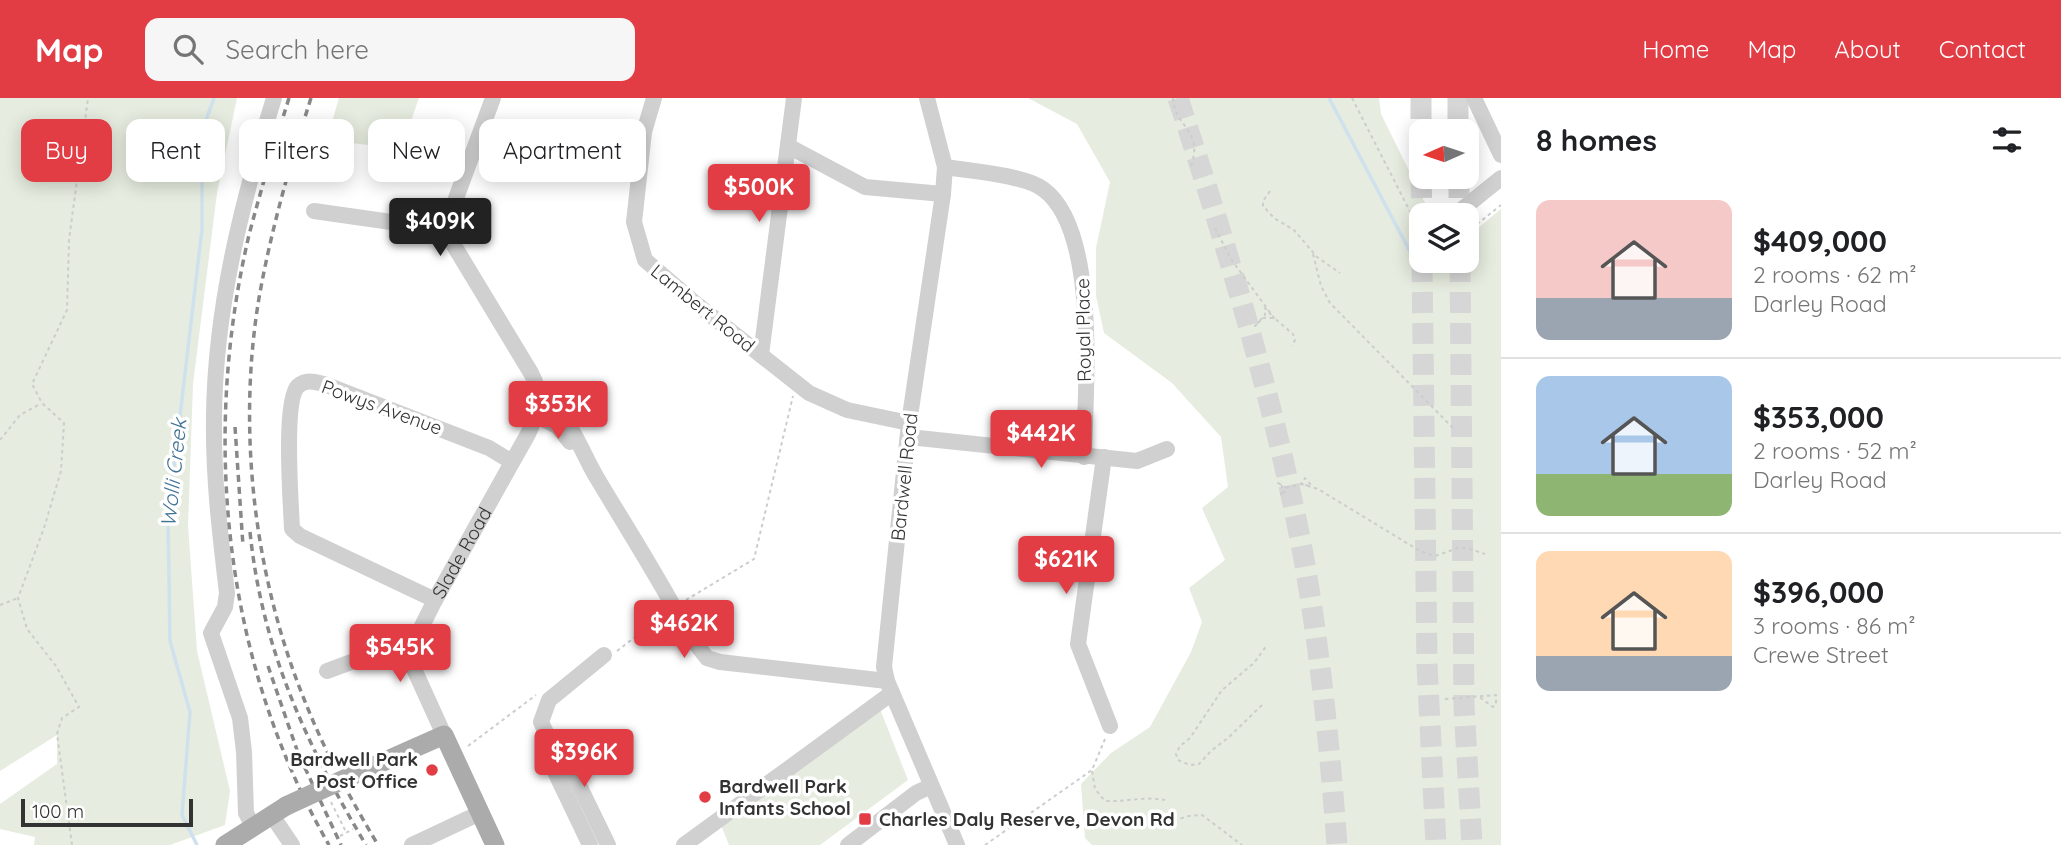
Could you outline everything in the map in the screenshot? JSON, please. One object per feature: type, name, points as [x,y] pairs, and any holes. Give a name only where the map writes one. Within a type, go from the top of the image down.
[{"type":"main road","points":[[239,835],[279,810],[444,735],[495,845]]},
{"type":"street","points":[[239,835],[246,813],[240,718],[211,634],[225,607],[227,593],[216,480],[214,416],[223,307],[232,251],[274,98]]},
{"type":"street","points":[[493,98],[448,220],[447,230],[531,373],[540,396],[537,416],[557,426],[592,470],[700,652],[707,658],[890,687]]},
{"type":"street","name":"Lambert Road","points":[[654,98],[644,132],[634,222],[645,260],[809,393],[847,410],[909,430],[1084,457],[1137,461],[1167,449]]},
{"type":"street","points":[[761,355],[794,98]]},
{"type":"street","name":"Bardwell Road","points":[[927,98],[945,167],[943,194],[909,430],[883,655],[890,687],[957,845]]},
{"type":"street","points":[[1474,98],[1501,155]]},
{"type":"street","points":[[788,146],[865,187],[943,194]]},
{"type":"street","name":"Royal Place","points":[[945,167],[1036,185],[1051,195],[1069,227],[1082,267],[1085,290],[1084,457]]},
{"type":"street","points":[[1470,203],[1501,178]]},
{"type":"street","points":[[314,211],[447,230]]},
{"type":"street","name":"Powys Avenue","points":[[435,600],[300,536],[292,529],[289,448],[292,395],[299,385],[309,381],[324,384],[489,448],[512,461]]},
{"type":"street","points":[[540,396],[552,403],[565,418],[582,446],[592,470]]},
{"type":"street","name":"Slade Road","points":[[412,655],[416,636],[537,416]]},
{"type":"street","points":[[1104,457],[1078,644],[1110,726]]},
{"type":"street","points":[[327,671],[354,661],[412,655],[416,675],[444,735]]},
{"type":"street","points":[[590,845],[545,751],[544,729],[549,700],[604,655]]},
{"type":"street","points":[[684,845],[890,687]]},
{"type":"street","points":[[544,729],[559,744],[608,845]]},
{"type":"street","points":[[848,845],[916,793],[931,786]]},
{"type":"street","points":[[279,810],[292,845]]},
{"type":"street","points":[[412,845],[480,813]]},
{"type":"path","points":[[72,845],[57,734],[62,718],[79,707],[56,666],[27,629],[18,598],[44,528],[61,471],[64,423],[42,403],[32,384],[67,310],[69,240],[88,98]]},
{"type":"path","points":[[1173,98],[1174,108],[1194,139],[1191,166]]},
{"type":"path","points":[[1352,98],[1409,210]]},
{"type":"path","points":[[1270,191],[1263,201],[1265,210],[1278,222],[1296,232],[1313,254],[1340,273]]},
{"type":"path","points":[[1479,223],[1501,205]]},
{"type":"path","points":[[1214,228],[1231,259],[1274,318]]},
{"type":"path","points":[[1313,254],[1321,286],[1329,303],[1454,429]]},
{"type":"path","points":[[1274,318],[1264,318],[1255,326],[1265,316],[1265,309],[1293,334],[1295,340],[1292,346]]},
{"type":"path","points":[[685,600],[754,559],[796,383]]},
{"type":"path","points":[[0,440],[20,415],[42,403]]},
{"type":"path","points":[[1301,484],[1305,478],[1311,485],[1427,554],[1435,556],[1458,548],[1485,554]]},
{"type":"path","points":[[1286,488],[1301,484],[1311,485]]},
{"type":"path","points":[[0,605],[18,598]]},
{"type":"path","points":[[1262,705],[1199,764],[1190,765],[1176,758],[1180,746],[1190,738],[1222,690],[1254,663],[1267,645]]},
{"type":"path","points":[[1445,699],[1478,696],[1496,695],[1496,704],[1490,706],[1478,696]]},
{"type":"path","points":[[985,845],[1092,770],[1110,726]]},
{"type":"path","points":[[1092,770],[1096,789],[1105,801],[1117,802],[1143,797],[1165,800]]},
{"type":"path","points":[[329,799],[346,832]]},
{"type":"path","points":[[1161,818],[1169,822],[1189,816],[1206,816],[1242,845]]},
{"type":"path","points":[[340,836],[353,829]]},
{"type":"shaded area","points":[[0,98],[237,98],[225,155],[225,119],[126,119],[126,182],[219,182],[193,384],[188,525],[197,651],[230,791],[225,825],[170,845],[34,845],[35,837],[0,829],[0,804],[57,764],[57,735],[0,771]]},
{"type":"shaded area","points":[[339,98],[419,98],[412,119],[368,119],[368,145],[354,143],[354,119],[333,119]]},
{"type":"shaded area","points":[[1028,98],[1379,98],[1381,114],[1409,171],[1409,189],[1418,189],[1425,203],[1409,203],[1409,273],[1479,273],[1479,227],[1501,209],[1501,845],[1092,845],[1085,838],[1081,784],[1111,753],[1150,727],[1191,652],[1202,622],[1189,588],[1225,560],[1202,508],[1228,487],[1221,437],[1172,383],[1104,333],[1096,296],[1096,248],[1110,182],[1077,124]]},
{"type":"shaded area","points":[[880,709],[908,780],[820,845],[729,845],[720,823]]},
{"type":"waterway","name":"Wolli Creek","points":[[197,845],[182,815],[190,712],[170,641],[168,518],[202,229],[202,131],[214,98]]},
{"type":"waterway","points":[[1329,98],[1409,250]]},
{"type":"tunnel","points":[[1178,98],[1249,329],[1293,506],[1311,600],[1328,740],[1337,845]]},
{"type":"tunnel","points":[[1421,98],[1421,119]]},
{"type":"tunnel","points":[[1458,98],[1458,119]]},
{"type":"tunnel","points":[[1421,189],[1422,203]]},
{"type":"tunnel","points":[[1459,189],[1459,203]]},
{"type":"tunnel","points":[[1422,273],[1427,664],[1436,845]]},
{"type":"tunnel","points":[[1460,273],[1464,706],[1472,845]]},
{"type":"railway","points":[[289,98],[249,235],[234,312],[226,391],[226,470],[232,548],[245,626],[265,702],[293,775],[329,845]]},
{"type":"railway","points":[[311,98],[282,197],[259,298],[250,399],[254,502],[273,603],[287,652],[320,737],[378,845]]},
{"type":"railway","points":[[235,427],[243,546]]},
{"type":"railway","points":[[250,532],[265,616],[290,694],[324,770],[366,845]]},
{"type":"railway","points":[[268,666],[298,753],[341,845]]},
{"type":"place","name":"Bardwell Park Post Office","points":[[432,770]]},
{"type":"place","name":"Bardwell Park Infants School","points":[[705,797]]},
{"type":"place","name":"Charles Daly Reserve, Devon Rd","points":[[865,819]]}]
